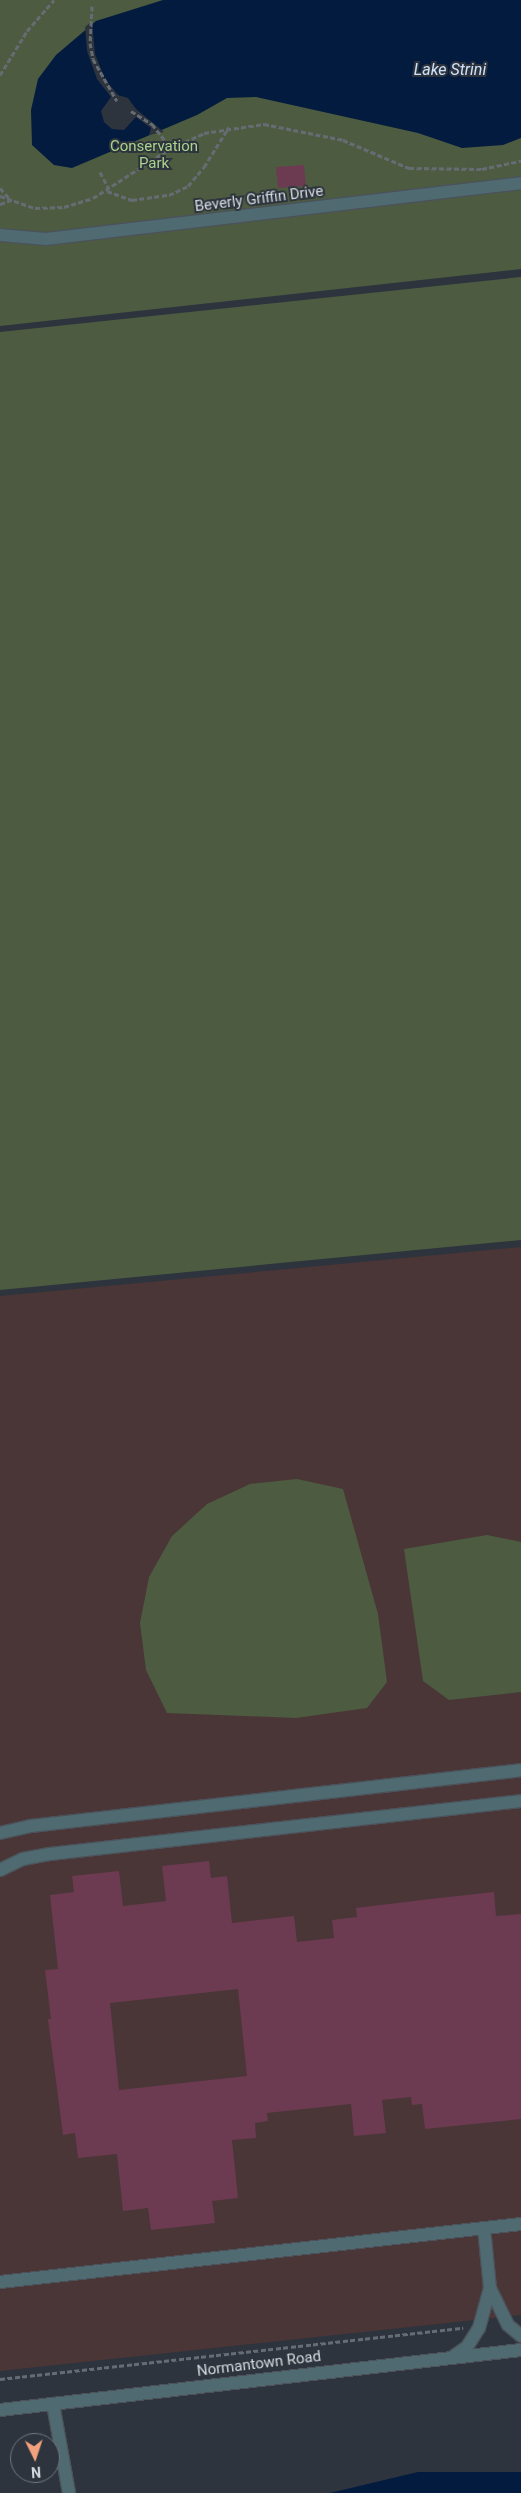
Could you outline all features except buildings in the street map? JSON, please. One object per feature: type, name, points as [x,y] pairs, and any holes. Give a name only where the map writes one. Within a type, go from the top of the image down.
[{"type":"street","name":"Beverly Griffin Drive","points":[[0,235],[11,238],[46,239],[521,183]]},
{"type":"street","points":[[0,1833],[32,1826],[521,1770]]},
{"type":"street","points":[[0,1870],[23,1859],[50,1854],[521,1801]]},
{"type":"street","points":[[0,2282],[521,2224]]},
{"type":"street","points":[[484,2228],[490,2288],[505,2320],[521,2336]]},
{"type":"street","points":[[451,2358],[467,2347],[479,2328],[490,2288]]},
{"type":"street","name":"Normantown Road","points":[[0,2410],[521,2350]]},
{"type":"street","points":[[54,2404],[69,2493]]},
{"type":"path","points":[[0,75],[27,32],[54,0]]},
{"type":"path","points":[[92,6],[90,43],[93,59],[117,101]]},
{"type":"path","points":[[131,111],[152,124],[171,148]]},
{"type":"path","points":[[0,196],[35,208],[64,206],[108,190],[171,148],[204,132],[229,127],[264,124],[297,129],[366,147],[409,168],[482,169],[521,161]]},
{"type":"path","points":[[100,172],[108,190],[132,200],[169,196],[188,186],[204,167],[229,127]]},
{"type":"path","points":[[0,188],[11,200]]},
{"type":"path","points":[[0,204],[11,200]]},
{"type":"path","points":[[0,2379],[479,2328]]},
{"type":"shaded area","points":[[521,1247],[521,2315],[0,2371],[0,1296]]},
{"type":"green space","name":"Conservation Park","points":[[0,0],[521,0],[521,269],[0,326]]},
{"type":"green space","points":[[521,277],[521,1240],[0,1290],[0,332]]},
{"type":"green space","points":[[297,1479],[343,1489],[378,1614],[387,1682],[367,1708],[296,1718],[167,1713],[146,1670],[140,1623],[149,1577],[172,1536],[207,1504],[250,1484]]},
{"type":"green space","points":[[487,1535],[521,1542],[521,1692],[449,1700],[423,1681],[404,1549]]},
{"type":"water","name":"Lake Strini","points":[[163,0],[521,0],[521,138],[503,145],[462,148],[418,133],[256,97],[227,98],[197,115],[72,168],[54,165],[32,145],[31,110],[38,79],[56,55],[96,21]]},
{"type":"water","points":[[418,2472],[521,2472],[521,2493],[330,2493]]},
{"type":"pier","points":[[92,21],[95,54],[105,79],[118,95],[128,98],[136,109],[164,132],[149,135],[151,128],[136,117],[124,130],[112,129],[104,122],[101,111],[111,97],[97,79],[87,51],[85,27]]}]
